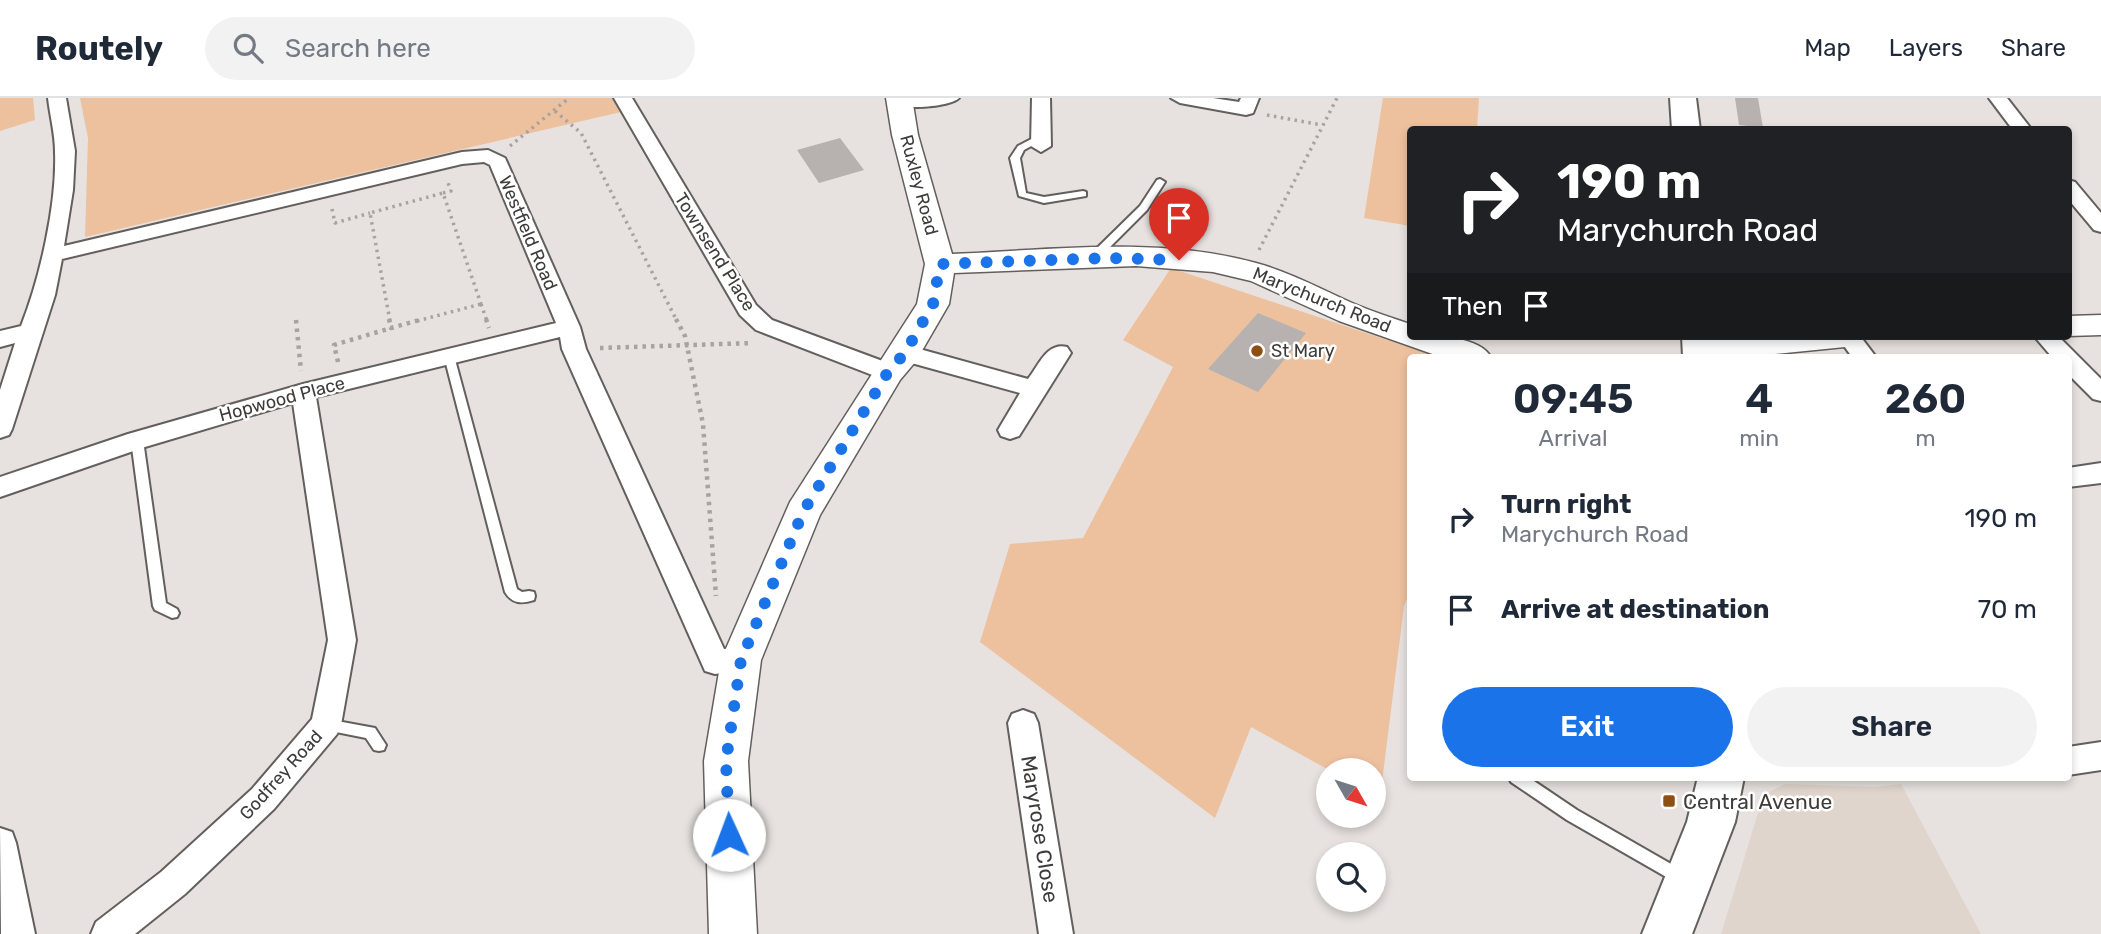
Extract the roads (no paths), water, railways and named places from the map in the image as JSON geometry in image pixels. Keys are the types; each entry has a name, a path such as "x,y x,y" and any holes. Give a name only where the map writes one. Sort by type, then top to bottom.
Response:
{"highway":[{"path":"1684,98 1686,126"},
{"path":"1667,934 1711,822 1720,781"}],"street":[{"path":"0,429 44,295 52,255 65,151 57,98"},
{"name":"Townsend Place","path":"623,98 748,310 764,325 896,363 1034,389"},
{"path":"899,100 950,98"},
{"path":"1041,98 1041,141"},
{"path":"1180,98 1248,103 1267,115"},
{"path":"1998,98 2020,126"},
{"name":"Ruxley Road","path":"733,934 726,761 741,660 803,512 933,304 940,264 899,100"},
{"name":"Westfield Road","path":"52,255 462,158 488,156 498,162 572,338 715,662 741,660"},
{"path":"2072,191 2101,226"},
{"name":"Marychurch Road","path":"940,264 1093,259 1203,261 1249,271 1288,285 1350,314 1407,333"},
{"path":"2072,326 2101,326"},
{"path":"0,340 30,331"},
{"name":"Hopwood Place","path":"0,487 137,440 303,392 449,356 572,338"},
{"name":"Marychurch Road","path":"1426,340 1466,354"},
{"path":"1700,348 1798,340"},
{"path":"1850,340 1862,354"},
{"path":"2049,340 2063,354"},
{"path":"1010,430 1059,353"},
{"path":"2072,363 2101,393"},
{"name":"Godfrey Road","path":"108,934 173,883 263,799 326,725 342,640 303,392"},
{"path":"2072,478 2097,475 2101,472"},
{"name":"Maryrose Close","path":"1023,723 1056,934"},
{"path":"2072,760 2101,756"},
{"path":"0,843 19,934"}],"lane":[{"path":"1041,141 1021,148 1014,158 1022,194 1046,200 1083,194"},
{"path":"1093,259 1144,208 1160,182"},
{"path":"449,356 511,593 520,598 529,596"},
{"path":"137,440 160,606 172,613"},
{"path":"326,725 370,732 379,746"},
{"path":"1522,781 1572,815 1689,882"}],"place":[{"name":"St Mary","path":"1257,351"},
{"name":"Central Avenue","path":"1669,801"}]}
